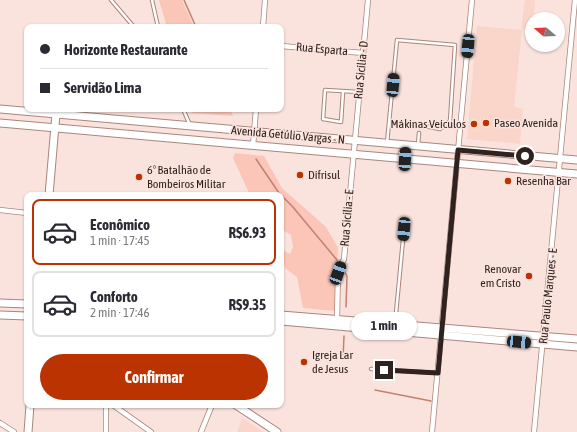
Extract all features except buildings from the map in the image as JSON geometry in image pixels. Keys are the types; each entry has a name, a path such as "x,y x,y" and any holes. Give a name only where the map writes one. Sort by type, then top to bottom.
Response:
{"street":[{"path":"263,24 265,0"},
{"name":"Rua Sicília - D","path":"354,141 368,0"},
{"path":"432,432 472,0"},
{"name":"Rua Paulo Marques - E","path":"534,432 560,173 575,0"},
{"name":"Rua Esparta","path":"284,46 363,53"},
{"name":"Avenida Getúlio Vargas - N","path":"0,109 24,111"},
{"name":"Avenida Getúlio Vargas - N","path":"34,112 577,160"},
{"path":"253,146 256,112"},
{"path":"49,192 56,114"},
{"path":"135,135 136,121"},
{"name":"Avenida Getúlio Vargas - N","path":"0,123 577,174"},
{"path":"154,137 156,123"},
{"path":"235,144 237,130"},
{"name":"Rua Sicília - E","path":"337,319 338,273 344,258 354,141"},
{"path":"405,145 405,159"},
{"path":"0,210 24,213"},
{"path":"0,303 24,304"},
{"path":"0,315 24,316"},
{"path":"284,315 395,324 442,331"},
{"path":"284,321 442,331 543,340 577,347"},
{"path":"543,340 577,339"},
{"path":"28,432 30,408"},
{"path":"106,408 106,432"},
{"path":"117,408 151,432"},
{"path":"201,432 211,408"},
{"path":"241,408 277,432"},
{"path":"0,423 14,432"}],"lane":[{"path":"111,0 131,24"},
{"path":"152,0 157,24"},
{"path":"387,144 397,40 454,45 450,121 440,129 419,125 419,127"},
{"path":"343,92 341,122 323,119 325,90 359,92"},
{"path":"184,112 190,126"},
{"path":"418,146 419,133"},
{"path":"395,324 404,229"},
{"path":"371,369 438,373"}],"shaded area":[{"path":"159,0 182,0 193,24 166,24"},
{"path":"525,0 535,0 534,12 525,12 525,30 521,29"},
{"path":"477,26 522,30 514,107 523,109 520,144 467,139"},
{"path":"231,112 233,116 192,113"},
{"path":"235,153 264,156 282,188 326,227 338,248 335,311 303,308 297,277 285,268 284,264 284,251 290,254 293,247 291,235 284,231 284,192 249,192 233,158"},
{"path":"242,418 263,432 237,432"}],"waterway":[{"path":"184,0 195,24"},
{"path":"256,159 278,192"},
{"path":"284,198 337,260"},
{"path":"343,269 347,276 346,307"},
{"path":"343,359 344,336"},
{"path":"375,390 431,401"}],"place":[{"name":"Paseo Avenida","path":"486,123"},
{"name":"Mákinas Veículos","path":"474,124"},
{"name":"Difrisul","path":"300,175"},
{"name":"6º Batalhão de Bombeiros Militar","path":"139,177"},
{"name":"Resenha Bar","path":"508,181"},
{"name":"Renovar em Cristo","path":"529,276"},
{"name":"Igreja Lar de Jesus","path":"304,362"}],"route":[{"path":"384,370 438,373 458,150 525,156"}]}
